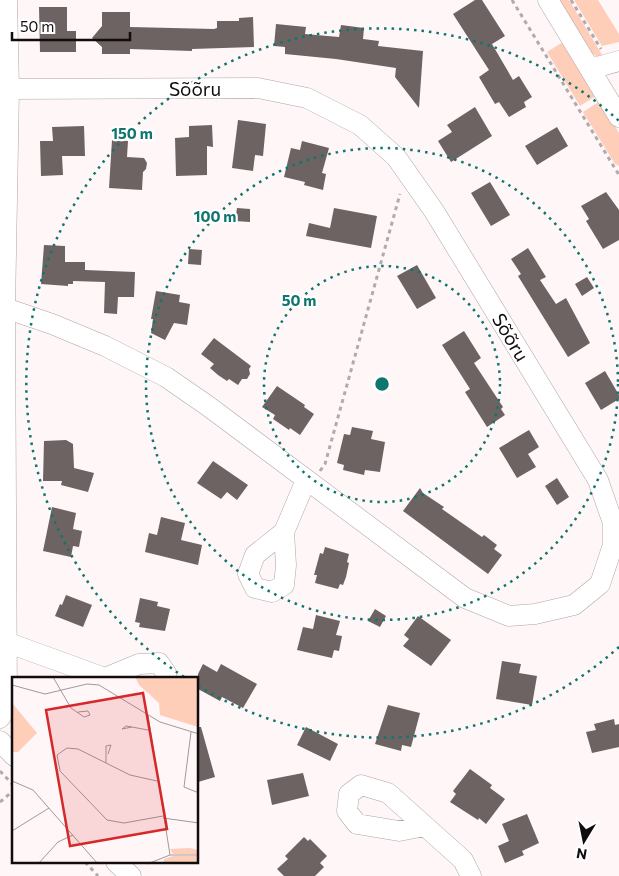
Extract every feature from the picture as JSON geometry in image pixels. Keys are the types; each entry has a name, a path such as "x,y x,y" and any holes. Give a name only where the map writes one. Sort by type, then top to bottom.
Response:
{"street":[{"path":"0,718 6,706 5,308 7,0"},
{"path":"548,0 619,117"},
{"path":"590,69 614,62"},
{"name":"Sõõru","path":"5,308 52,324 105,346 166,377 208,406 465,598 509,616 535,614 574,605 600,584 613,546 613,523 598,480 434,211 396,157 360,125 307,98 258,88 6,79"},
{"path":"284,532 306,480"},
{"path":"6,642 102,677"},
{"path":"107,677 139,664 159,663 166,673 166,677"},
{"path":"0,741 12,754"},
{"path":"426,826 463,860 471,876"},
{"path":"118,864 131,876"}],"path":[{"path":"512,0 619,175"},
{"path":"571,0 614,62"},
{"path":"306,480 317,475 325,464 406,172"},
{"path":"0,771 12,784"},
{"path":"0,802 12,792"},
{"path":"87,864 98,876"}],"shaded area":[{"path":"558,0 569,0 604,58 596,56 589,51"},
{"path":"574,0 598,0 619,34 619,42 602,46"},
{"path":"563,42 596,96 580,106 547,52"},
{"path":"600,101 619,133 619,166 615,164 583,112"}],"building":[{"path":"475,0 482,0 505,36 492,44 513,80 519,76 532,97 524,102 526,107 509,117 499,102 495,104 479,77 489,70 453,14"},
{"path":"39,7 67,7 67,31 76,31 76,52 40,52"},
{"path":"102,12 130,12 130,27 214,29 217,28 217,21 239,21 239,18 253,17 254,47 192,49 192,51 130,49 130,54 102,54 102,47 92,38 102,26"},
{"path":"276,24 306,27 305,34 339,37 341,25 364,28 363,39 379,41 378,46 423,51 419,108 395,77 396,68 285,54 285,47 274,46"},
{"path":"475,107 492,136 451,162 438,141 452,132 447,125"},
{"path":"238,120 266,124 263,156 255,155 253,171 232,168"},
{"path":"212,125 213,147 207,146 207,175 176,176 175,138 189,137 189,126"},
{"path":"84,126 85,156 62,156 63,175 41,176 40,141 53,141 52,127"},
{"path":"557,127 568,146 537,165 525,146"},
{"path":"112,140 128,141 127,157 144,158 147,163 146,169 143,172 142,190 109,188"},
{"path":"302,141 329,148 322,173 326,174 323,190 304,185 305,182 284,177 291,148 300,150"},
{"path":"490,182 510,215 491,226 471,193"},
{"path":"606,192 619,210 619,240 603,249 586,221 589,219 581,206"},
{"path":"237,208 250,209 250,222 235,221"},
{"path":"334,208 377,216 371,248 306,236 309,223 330,228"},
{"path":"44,245 65,246 65,262 85,262 85,270 135,272 134,297 118,297 117,314 104,313 105,282 73,281 73,284 68,284 68,286 41,284"},
{"path":"528,248 546,277 540,280 556,304 566,298 590,343 568,357 518,276 521,274 511,259"},
{"path":"189,249 202,250 201,265 188,264"},
{"path":"417,265 436,298 417,309 397,276"},
{"path":"587,277 594,288 582,296 575,284"},
{"path":"156,291 180,295 179,302 190,304 187,325 174,323 165,340 151,333 153,319 151,319"},
{"path":"464,331 481,358 474,363 503,407 501,409 505,415 487,427 465,392 470,389 442,345"},
{"path":"214,338 251,366 247,379 242,379 238,385 218,375 210,368 214,364 201,354"},
{"path":"605,371 619,395 619,399 601,410 585,383"},
{"path":"277,386 305,405 304,407 314,414 300,435 273,419 275,415 262,407"},
{"path":"352,427 373,431 371,439 385,442 380,472 365,470 364,475 343,470 344,465 337,463 344,434 350,435"},
{"path":"529,430 539,447 528,454 536,467 517,478 499,448"},
{"path":"66,440 73,444 74,468 94,473 88,492 61,485 62,481 43,481 44,441"},
{"path":"213,461 248,485 237,500 227,492 221,499 197,483"},
{"path":"557,478 569,497 557,505 545,486"},
{"path":"420,488 423,493 444,507 442,509 482,537 484,535 497,545 494,549 502,555 488,574 403,511"},
{"path":"52,507 76,513 73,529 82,531 79,547 73,546 71,557 43,551"},
{"path":"161,517 185,523 181,540 202,545 198,565 145,552 149,533 157,535"},
{"path":"325,547 349,554 346,577 343,585 340,584 338,589 315,583 317,575 314,575 320,553 323,554"},
{"path":"66,595 92,605 83,627 55,616"},
{"path":"140,598 158,602 157,606 170,609 165,631 139,627 140,623 135,622"},
{"path":"375,609 386,616 380,627 368,621"},
{"path":"316,615 340,621 336,635 342,636 339,651 334,650 332,658 297,650 303,627 313,629"},
{"path":"418,616 451,640 431,666 403,646 409,639 404,635"},
{"path":"502,661 521,664 519,673 537,676 532,705 496,699"},
{"path":"203,664 217,672 221,664 257,684 243,708 222,697 220,701 199,690 198,674"},
{"path":"388,705 420,713 411,747 402,745 401,751 375,744"},
{"path":"614,719 615,725 619,724 619,747 592,753 586,732 596,730 594,724"},
{"path":"199,727 201,727 215,777 199,782"},
{"path":"306,727 338,744 330,761 297,745"},
{"path":"470,769 492,785 490,788 505,799 486,824 450,802 456,794 453,791"},
{"path":"303,773 309,796 272,805 267,780"},
{"path":"527,814 539,843 522,851 524,855 505,863 498,846 509,841 502,824"},
{"path":"304,837 308,841 310,839 327,856 320,863 324,867 315,876 284,876 277,869 288,859 285,856"}]}
